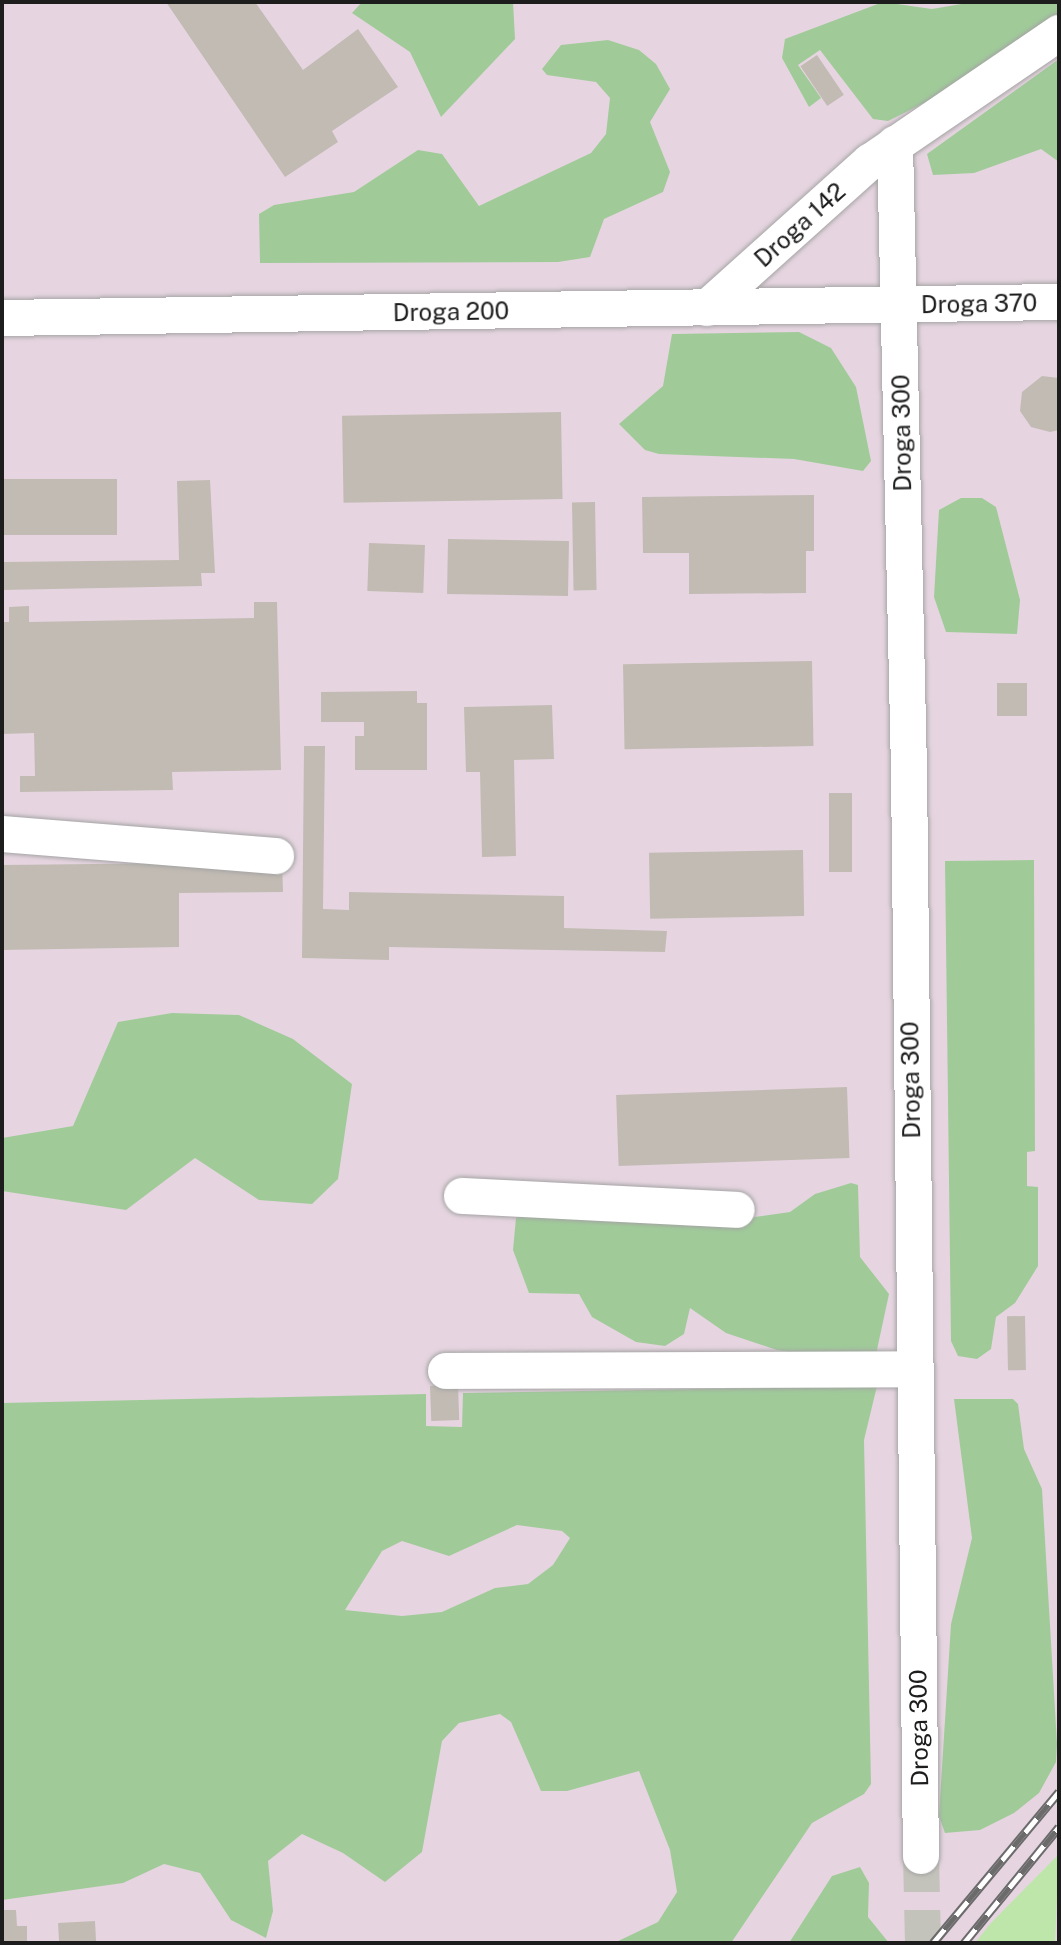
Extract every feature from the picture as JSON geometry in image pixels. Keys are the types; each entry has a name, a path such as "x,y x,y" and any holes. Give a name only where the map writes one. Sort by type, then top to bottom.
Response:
{"lane":[{"name":"Droga 142","path":"707,308 895,144 1059,33"},
{"path":"895,144 900,305"},
{"name":"Droga 370","path":"900,305 1059,302"},
{"name":"Droga 200","path":"2,318 900,305"},
{"name":"Droga 300","path":"900,305 921,1856"},
{"path":"2,834 276,856"},
{"path":"462,1196 737,1210"},
{"path":"446,1371 915,1369"}],"shaded area":[{"path":"2,2 1059,2 1059,1943 2,1943"}],"green space":[{"path":"362,2 513,2 515,39 441,117 410,52 352,13"},
{"path":"883,2 932,9 973,2 1059,2 1059,16 964,83 888,121 873,119 820,50 798,65 821,98 809,107 782,58 785,39"},
{"path":"608,40 639,50 656,64 670,89 650,122 670,172 663,192 604,219 590,257 558,262 260,263 259,214 274,205 354,192 418,150 442,154 479,206 591,153 606,134 610,98 596,82 547,75 542,69 561,45"},
{"path":"1059,59 1059,162 1041,149 974,173 933,175 927,154"},
{"path":"799,332 831,348 856,387 871,461 863,471 794,459 659,454 645,450 619,424 663,386 672,334"},
{"path":"961,498 982,498 996,507 1020,600 1017,634 946,632 934,597 939,510"},
{"path":"1034,860 1035,1151 1027,1152 1027,1186 1038,1187 1038,1266 1015,1303 996,1317 991,1349 977,1359 958,1356 951,1341 945,861"},
{"path":"172,1013 239,1015 293,1039 352,1084 338,1179 312,1204 259,1200 195,1158 126,1210 2,1191 2,1138 73,1126 118,1022"},
{"path":"851,1183 858,1185 860,1257 889,1294 875,1359 836,1360 777,1350 726,1333 690,1308 684,1334 665,1346 636,1342 592,1317 579,1294 529,1293 513,1250 516,1218 526,1213 624,1210 690,1226 790,1212 815,1194"},
{"path":"877,1386 864,1440 871,1784 864,1794 812,1823 731,1943 614,1943 658,1922 677,1892 670,1850 639,1771 567,1791 541,1791 511,1722 500,1714 459,1723 442,1741 422,1852 385,1882 343,1853 302,1834 268,1861 273,1911 266,1938 231,1920 200,1873 164,1864 123,1883 2,1900 2,1403 426,1394 426,1426 462,1427 463,1393","holes":["517,1525 562,1531 570,1538 553,1565 528,1584 495,1588 442,1612 402,1616 345,1610 382,1551 402,1541 449,1556"]},
{"path":"954,1399 1013,1399 1018,1404 1024,1449 1042,1489 1057,1744 1056,1762 1039,1793 1014,1813 980,1830 945,1833 939,1816 951,1624 972,1538"},
{"path":"1059,1854 1055,1943 975,1943 990,1924"},
{"path":"860,1867 869,1883 868,1917 889,1943 789,1943 832,1876"}],"building":[{"path":"166,2 255,2 303,70 358,29 398,87 332,131 338,142 285,177"},
{"path":"817,55 844,95 827,106 800,66"},
{"path":"1042,376 1059,378 1059,430 1050,432 1031,427 1020,411 1022,392"},
{"path":"561,412 563,499 344,503 342,416"},
{"path":"2,479 117,479 117,535 2,535"},
{"path":"210,480 215,573 201,573 202,586 2,590 2,562 179,560 177,481"},
{"path":"814,495 814,551 806,551 806,593 689,594 689,553 643,553 642,497"},
{"path":"572,502 595,502 597,590 574,590"},
{"path":"448,539 569,541 568,596 447,594"},
{"path":"369,543 425,545 423,593 367,591"},
{"path":"254,602 277,602 281,770 172,772 173,790 20,792 20,776 35,776 34,733 2,734 2,622 9,622 9,607 29,606 29,622 254,618"},
{"path":"812,661 813,746 625,749 623,664"},
{"path":"997,683 1027,683 1027,716 997,716"},
{"path":"417,691 417,703 427,703 427,770 355,770 355,736 364,736 364,722 321,722 321,692"},
{"path":"552,705 554,759 514,760 516,856 482,857 480,772 466,772 464,707"},
{"path":"304,746 325,746 323,909 349,910 349,892 564,896 564,928 667,931 665,952 389,947 389,960 302,958"},
{"path":"829,793 852,793 852,872 829,872"},
{"path":"803,850 804,916 650,919 649,853"},
{"path":"282,862 283,892 179,893 179,947 2,950 2,865"},
{"path":"847,1087 849,1158 619,1166 616,1095"},
{"path":"1007,1316 1025,1316 1026,1370 1008,1370"},
{"path":"458,1385 459,1420 431,1421 430,1386"},
{"path":"2,1910 16,1910 17,1926 27,1926 27,1943 2,1943"},
{"path":"95,1921 96,1943 59,1943 58,1923"}],"tunnel":[{"path":"921,1856 923,1943"}],"railway":[{"path":"933,1943 1059,1792"},
{"path":"964,1943 1059,1827"}]}
